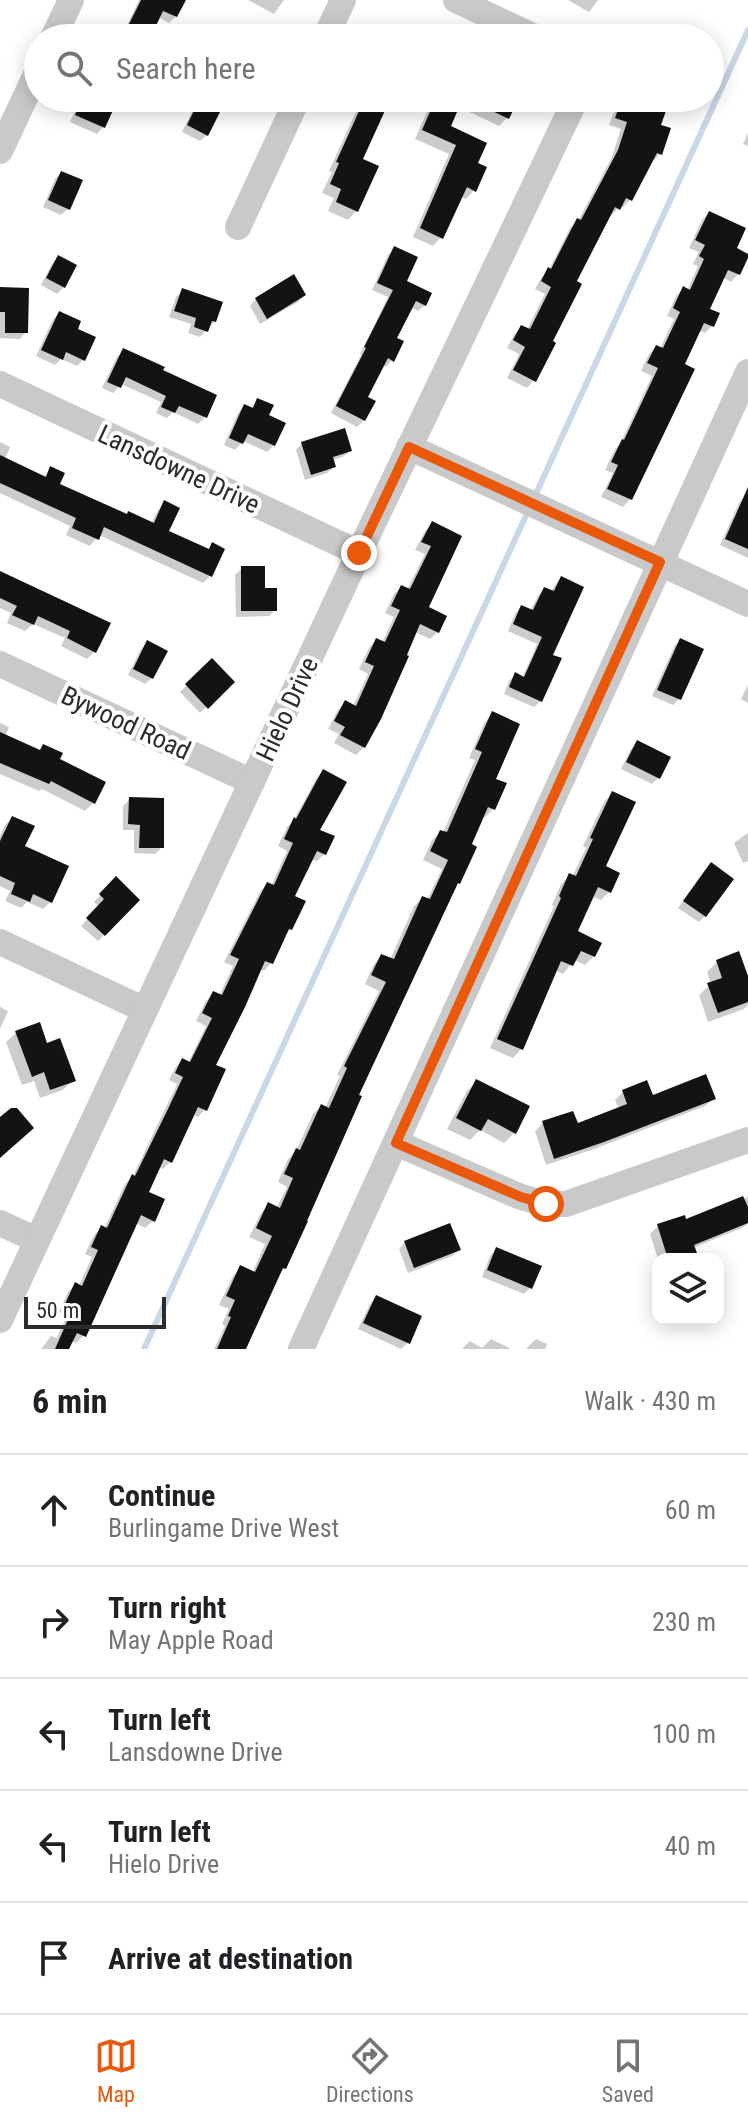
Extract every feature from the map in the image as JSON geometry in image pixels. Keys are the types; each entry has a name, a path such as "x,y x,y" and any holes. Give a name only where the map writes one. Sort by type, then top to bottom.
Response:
{"street":[{"path":"60,24 71,0"},
{"path":"332,24 343,0"},
{"path":"456,0 507,24"},
{"path":"0,151 24,100"},
{"path":"238,227 291,112"},
{"name":"Hielo Drive","path":"0,1320 359,553 570,112"},
{"path":"303,1348 748,372"},
{"name":"Lansdowne Drive","path":"0,384 359,553"},
{"path":"409,447 748,604"},
{"name":"Bywood Road","path":"0,664 252,782"},
{"path":"0,942 145,1010"},
{"path":"396,1143 521,1197 546,1204 566,1204 748,1140"},
{"path":"0,1223 37,1240"}],"building":[{"path":"141,0 186,0 177,17 163,11 157,24 129,24"},
{"path":"76,112 112,112 105,128 75,115"},
{"path":"193,112 220,112 208,136 187,125"},
{"path":"359,112 384,112 363,159 379,166 358,212 336,202 341,189 330,184 339,163 336,162"},
{"path":"430,112 457,112 451,126 487,143 478,163 487,167 476,192 467,187 443,239 420,228 456,145 422,130"},
{"path":"494,112 512,112 509,119"},
{"path":"617,112 666,112 661,125 671,128 662,155 657,153 632,201 626,198 620,210 615,207 577,281 582,284 536,382 513,370 525,347 513,340 521,325 530,329 551,287 541,281 548,267 551,269 577,218 581,220 618,150 627,122 615,118"},
{"path":"61,171 83,180 70,210 48,200"},
{"path":"709,211 746,228 737,248 748,254 748,258 740,275 728,270 710,309 720,313 714,327 704,323 685,364 695,369 632,500 607,489 618,465 611,462 658,368 647,363 656,345 663,348 680,312 673,308 683,286 690,290 704,259 699,256 705,245 695,240"},
{"path":"394,246 418,257 407,281 432,293 426,306 416,301 397,338 404,341 394,362 388,358 368,397 376,401 365,421 336,406 393,290 377,283"},
{"path":"58,255 77,265 65,288 46,278"},
{"path":"294,274 306,295 267,319 255,298"},
{"path":"0,287 29,288 28,333 5,333 5,312 0,312"},
{"path":"182,288 223,302 216,322 212,321 208,332 194,327 196,318 174,311"},
{"path":"59,311 81,321 78,329 96,337 85,361 66,352 63,360 41,350"},
{"path":"123,348 217,395 207,418 179,406 175,413 161,407 166,396 126,377 121,388 107,382"},
{"path":"257,398 274,405 269,415 286,423 275,446 248,434 243,444 229,438 244,404 253,408"},
{"path":"345,428 352,451 333,457 336,467 311,475 301,442"},
{"path":"0,455 46,477 50,466 65,473 60,484 154,523 164,500 180,508 169,531 209,549 212,542 225,549 212,577 104,527 99,540 72,528 76,518 0,483"},
{"path":"748,487 748,549 725,539"},
{"path":"432,521 462,536 429,607 447,616 439,633 420,624 409,656 365,748 340,735 345,727 334,721 345,700 356,706 374,666 365,662 376,638 385,642 400,610 391,606 401,585 410,589 431,546 421,542"},
{"path":"241,566 265,566 265,588 277,588 277,611 241,611"},
{"path":"0,571 111,623 96,653 67,638 70,631 38,616 34,625 12,615 17,606 0,598"},
{"path":"561,576 584,587 553,655 562,658 542,702 509,687 515,672 524,677 542,637 513,624 521,605 533,610 544,587 554,591"},
{"path":"680,638 704,649 681,700 657,690"},
{"path":"147,640 168,651 153,679 133,669"},
{"path":"212,658 235,682 208,709 185,684"},
{"path":"492,711 520,724 496,779 507,783 495,810 488,807 472,844 477,847 359,1095 362,1096 308,1221 246,1349 217,1349 235,1300 226,1296 240,1265 255,1272 272,1236 256,1228 268,1202 280,1208 293,1178 284,1174 296,1148 300,1150 321,1104 329,1108 347,1068 344,1066 386,982 371,975 381,954 394,959 422,896 430,899 448,860 430,851 440,830 447,832 482,752 475,749"},
{"path":"0,732 40,750 43,744 63,753 60,759 106,782 95,804 51,781 49,784 0,763"},
{"path":"637,740 671,757 660,779 626,762"},
{"path":"323,769 347,782 320,830 335,836 326,855 317,851 295,896 306,901 273,964 265,961 216,1065 226,1069 207,1111 198,1107 172,1163 164,1159 149,1192 165,1199 155,1222 141,1215 86,1337 77,1333 69,1349 55,1349 73,1308 65,1304 75,1282 82,1286 98,1250 91,1247 101,1225 107,1228 168,1109 183,1077 175,1073 182,1058 190,1062 212,1018 202,1013 213,991 222,995 239,959 230,955 267,882 274,885 293,843 284,839"},
{"path":"612,791 636,802 606,866 620,873 611,893 598,887 578,931 602,943 595,957 581,951 573,966 561,961 523,1050 497,1039 561,898 559,896 569,873 576,876"},
{"path":"129,797 164,798 164,848 139,848 140,825 128,824"},
{"path":"12,816 35,826 25,846 69,866 52,903 33,894 30,902 11,894 15,883 0,876 0,841"},
{"path":"711,862 734,879 706,917 683,901"},
{"path":"116,876 140,900 105,936 86,918 104,899 99,894"},
{"path":"739,951 748,976 748,1002 718,1013 707,983 722,978 716,960"},
{"path":"40,1022 47,1043 60,1038 76,1081 50,1090 44,1072 32,1077 15,1031"},
{"path":"706,1074 716,1099 554,1159 542,1121 573,1111 578,1123 627,1104 622,1090 647,1080 653,1095"},
{"path":"476,1079 530,1106 516,1134 488,1119 481,1131 456,1118"},
{"path":"11,1108 17,1108 34,1128 0,1158 0,1117"},
{"path":"743,1196 748,1207 748,1223 694,1245 697,1253 666,1253 657,1224 685,1215 686,1219"},
{"path":"450,1223 461,1250 414,1268 404,1241"},
{"path":"496,1247 542,1266 532,1289 487,1270"},
{"path":"376,1295 422,1316 410,1344 363,1323"}],"waterway":[{"path":"724,82 748,30"},
{"path":"534,498 711,112"},
{"path":"144,1349 529,509"}],"route":[{"path":"359,553 409,447 660,562 396,1143 521,1197 546,1204"}]}
